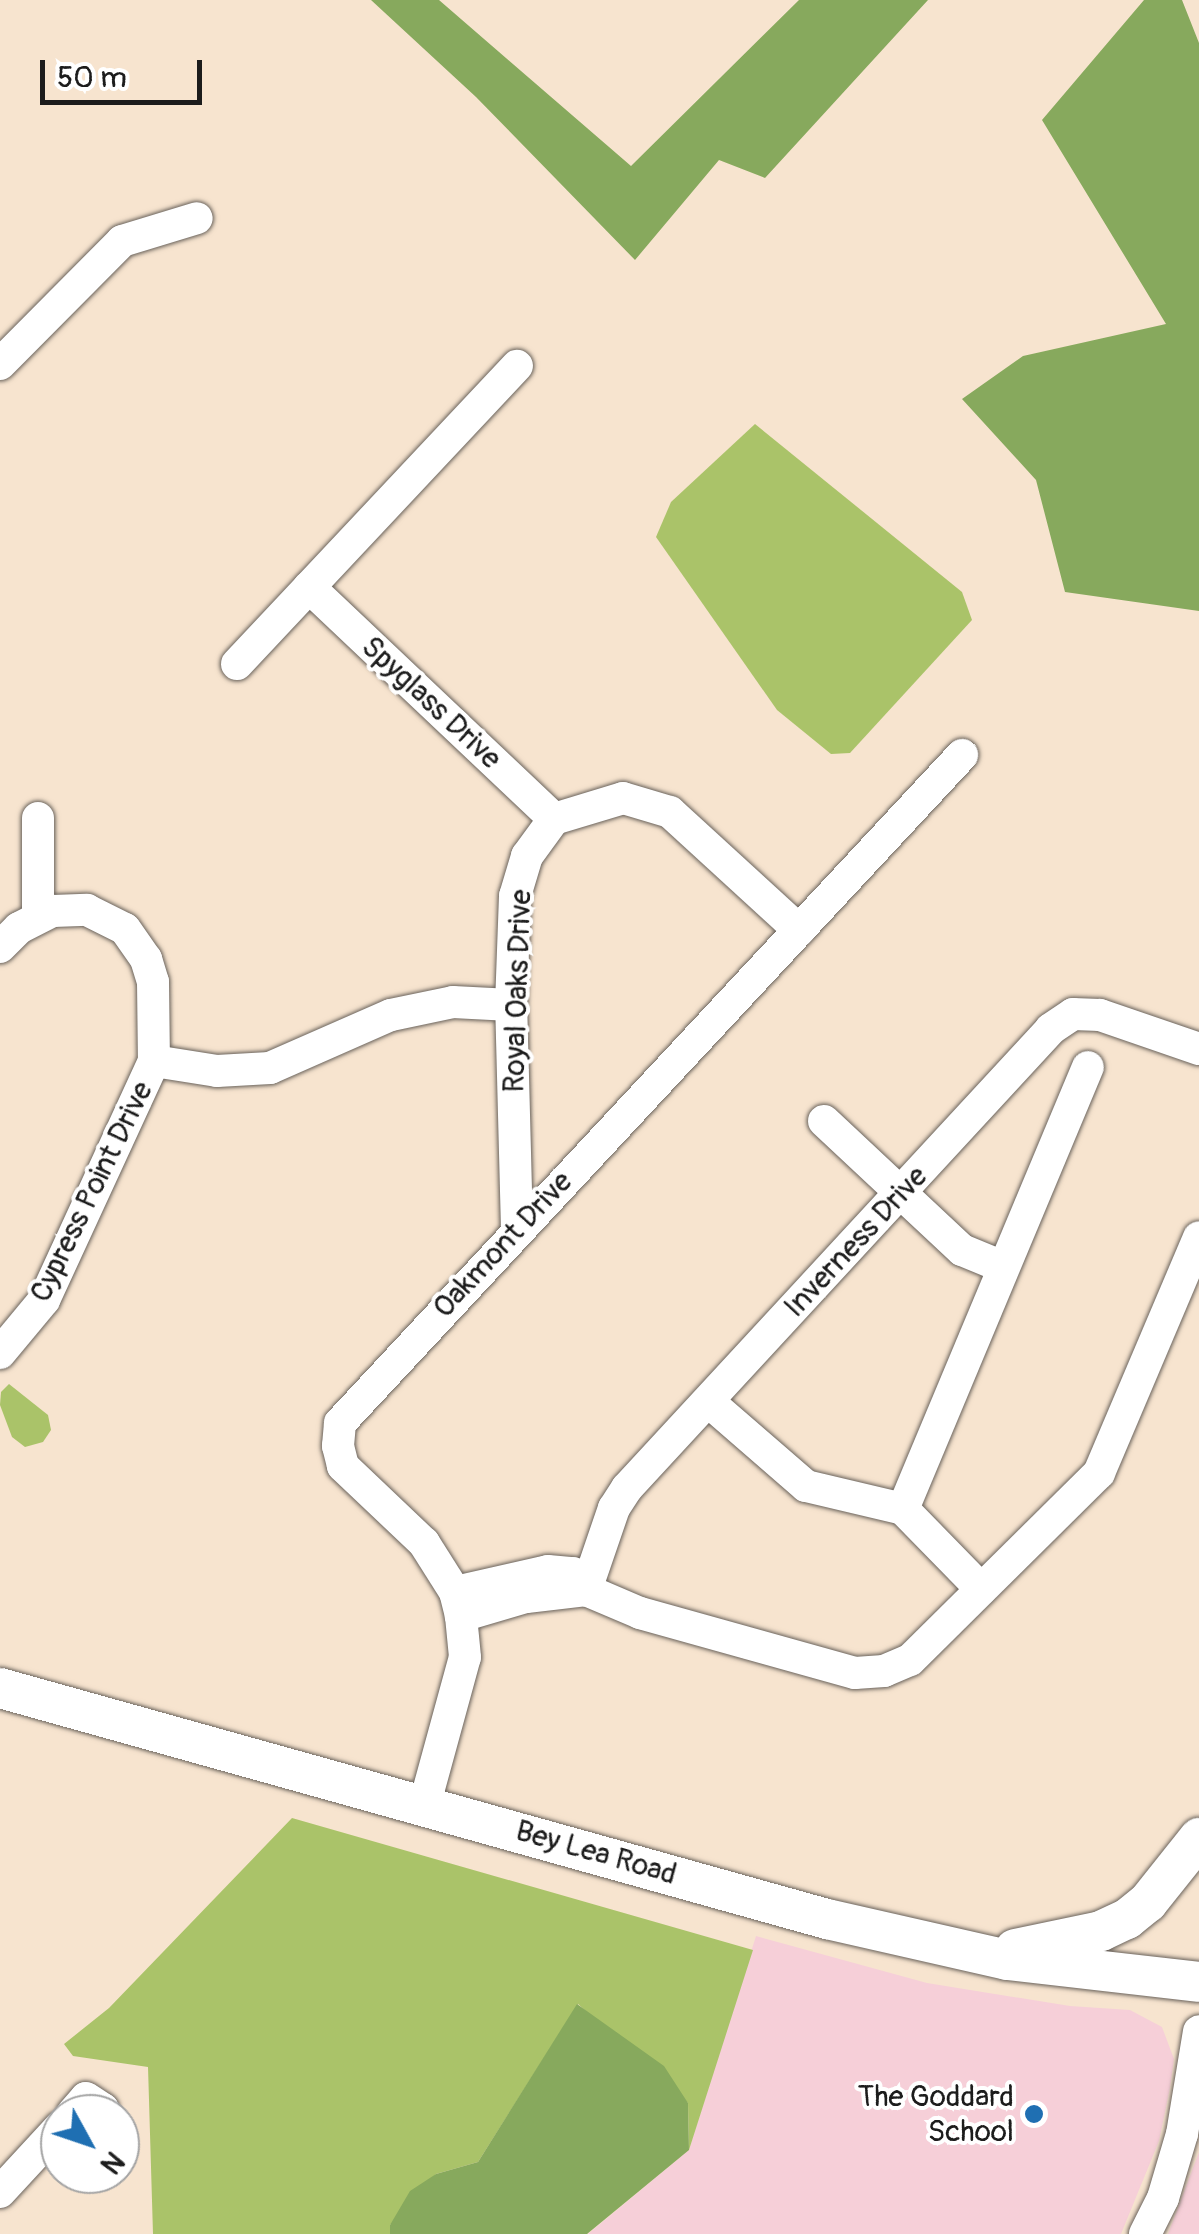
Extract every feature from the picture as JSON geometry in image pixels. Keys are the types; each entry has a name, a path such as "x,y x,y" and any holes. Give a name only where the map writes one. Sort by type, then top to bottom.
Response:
{"main road":[{"name":"Bey Lea Road","path":"0,1688 425,1803 786,1908 977,1954 1199,1982"},
{"path":"977,1954 1044,1946 1101,1931 1127,1919 1148,1902 1199,1838"}],"street":[{"path":"0,364 122,241 197,218"},
{"path":"237,664 517,366"},
{"name":"Spyglass Drive","path":"308,587 554,819"},
{"name":"Oakmont Drive","path":"458,1604 424,1543 343,1466 338,1446 340,1424 962,755"},
{"path":"554,819 623,798 670,812 799,930"},
{"path":"0,947 38,916 38,818"},
{"name":"Royal Oaks Drive","path":"517,1230 511,1005 515,896 527,856 554,819"},
{"name":"Cypress Point Drive","path":"0,1353 44,1300 86,1218 154,1061 153,982 146,958 125,929 87,910 38,916"},
{"path":"154,1061 217,1071 270,1068 391,1015 453,1002 511,1005"},
{"name":"Inverness Drive","path":"586,1590 614,1508 1051,1028 1074,1014 1100,1015 1199,1049"},
{"path":"903,1509 1088,1067"},
{"path":"824,1121 962,1250 1003,1267"},
{"path":"425,1803 464,1657 458,1604 586,1590 640,1613 855,1673 884,1671 910,1660 1098,1473 1199,1237"},
{"path":"709,1402 806,1486 903,1509 981,1589"},
{"path":"1145,2234 1163,2198 1182,2134 1199,2031"},
{"path":"0,2192 40,2162"}],"shaded area":[{"path":"756,1936 927,1983 1070,2006 1130,2010 1162,2027 1174,2059 1170,2088 1159,2141 1121,2234 588,2234 689,2150"},
{"path":"1199,2152 1199,2234 1168,2234"}],"green space":[{"path":"371,0 439,0 631,166 799,0 928,0 765,178 719,160 635,260 476,97"},
{"path":"1144,0 1182,0 1199,43 1199,611 1065,592 1036,480 962,399 1023,356 1166,324 1042,120"},
{"path":"755,424 962,592 972,620 850,753 831,754 777,710 656,537 671,502"},
{"path":"9,1384 48,1415 51,1430 43,1442 25,1447 12,1437 0,1405 1,1392"},
{"path":"292,1818 753,1950 689,2150 688,2103 578,2004 478,2162 436,2174 390,2225 390,2234 153,2234 148,2067 73,2056 64,2044 109,2008"},
{"path":"577,2004 664,2066 688,2103 689,2150 587,2234 390,2234 390,2225 410,2191 436,2174 478,2162"}],"place":[{"name":"The Goddard School","path":"1034,2114"}]}
